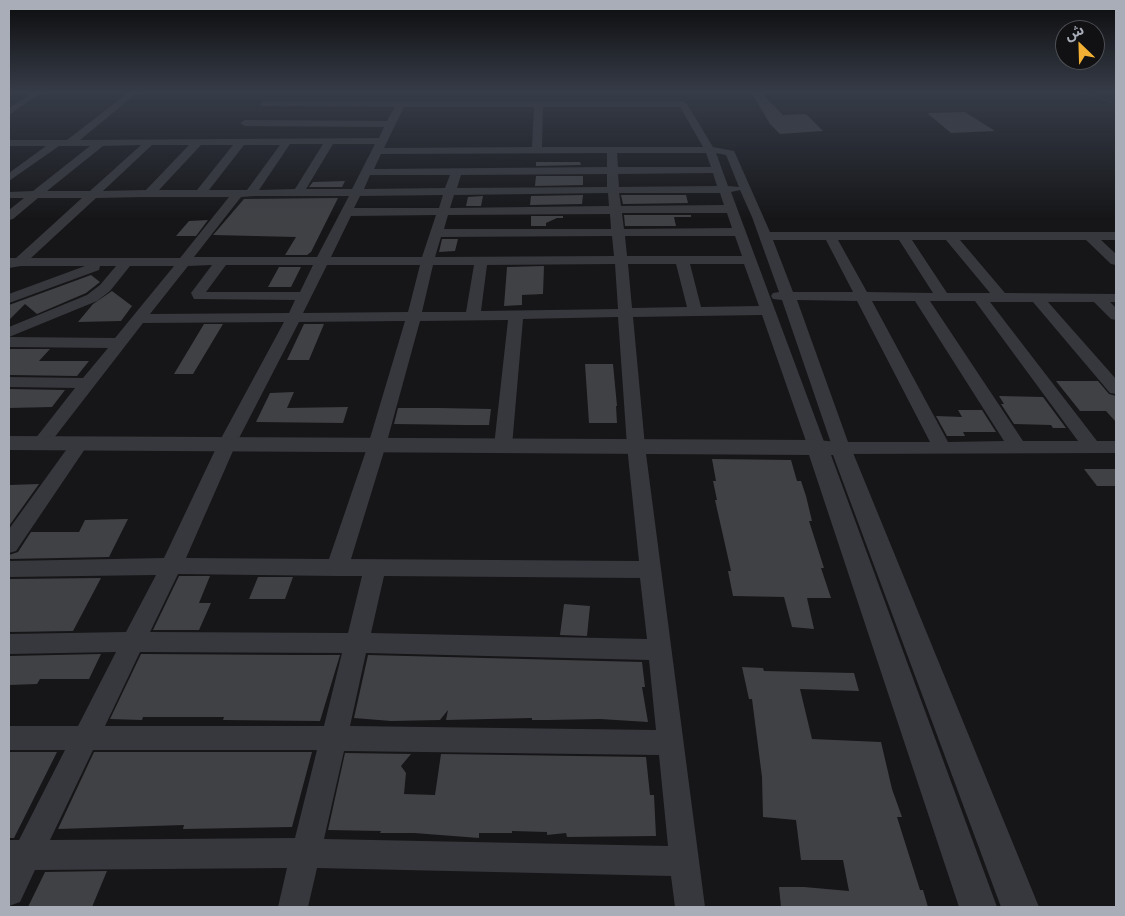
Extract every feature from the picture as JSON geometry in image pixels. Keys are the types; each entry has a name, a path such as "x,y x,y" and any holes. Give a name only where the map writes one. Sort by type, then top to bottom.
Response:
{"street":[{"path":"69,143 80,135"},
{"path":"227,143 234,135"},
{"path":"346,135 537,150 722,150 732,155 788,296 829,447 978,907"},
{"path":"9,891 18,855 85,738 171,566 227,444 322,263 385,135"},
{"path":"537,150 538,135"},
{"path":"702,135 718,170 723,189 767,310 829,447 1020,907"},
{"path":"9,143 240,143 330,142 383,139"},
{"path":"41,443 183,262 244,194 286,142"},
{"path":"298,193 330,142"},
{"path":"9,178 56,143"},
{"path":"9,216 100,143"},
{"path":"12,264 94,194 149,143"},
{"path":"148,194 197,143"},
{"path":"200,194 240,143"},
{"path":"612,150 612,180 619,232 636,446 690,907"},
{"path":"9,195 529,190 718,170"},
{"path":"368,172 530,171 612,180 747,190"},
{"path":"523,247 530,171"},
{"path":"338,568 377,445 414,316 427,262 456,172"},
{"path":"347,212 731,209"},
{"path":"437,232 523,247 621,260 749,260"},
{"path":"12,264 105,262 481,262 523,247 619,232 739,232"},
{"path":"764,236 1116,236"},
{"path":"830,236 942,447"},
{"path":"903,236 943,297"},
{"path":"950,236 1001,297"},
{"path":"1089,236 1116,261"},
{"path":"682,260 694,311"},
{"path":"9,299 105,262"},
{"path":"9,332 92,298 105,288 126,262"},
{"path":"222,262 198,293 199,296 305,296"},
{"path":"473,316 481,262"},
{"path":"762,296 1116,298"},
{"path":"920,297 1017,447"},
{"path":"979,297 1092,447"},
{"path":"1036,298 1116,390"},
{"path":"1098,298 1116,316"},
{"path":"137,319 473,316 767,310"},
{"path":"503,446 516,315"},
{"path":"9,342 119,343"},
{"path":"9,382 88,383"},
{"path":"9,443 1116,447"},
{"path":"9,545 80,443"},
{"path":"9,569 171,566 652,570"},
{"path":"293,907 336,738 375,568"},
{"path":"9,644 132,642 358,643 659,650"},
{"path":"9,738 336,738 670,743"},
{"path":"18,855 307,853 685,861"}],"building":[{"path":"536,162 580,162 581,165 536,166"},
{"path":"536,176 583,176 583,185 535,186"},
{"path":"345,181 342,187 309,187 313,182"},
{"path":"583,195 582,204 530,205 531,196"},
{"path":"621,195 686,195 688,203 623,204"},
{"path":"483,196 481,206 466,206 468,197"},
{"path":"338,198 311,252 307,255 285,255 296,237 213,235 244,199"},
{"path":"624,215 691,215 691,217 674,217 676,226 625,226"},
{"path":"531,216 563,216 563,218 557,218 546,223 546,226 531,226"},
{"path":"208,220 196,236 176,236 189,221"},
{"path":"442,239 458,239 455,251 439,252"},
{"path":"544,266 543,294 522,295 522,305 504,306 507,267"},
{"path":"279,267 301,267 291,287 268,287"},
{"path":"91,275 100,282 86,293 37,314 25,304 9,320 9,305"},
{"path":"112,291 132,306 121,321 78,322 93,304"},
{"path":"204,324 223,324 193,374 174,374"},
{"path":"304,324 324,324 309,360 287,360"},
{"path":"9,349 50,349 39,361 89,361 77,376 9,375"},
{"path":"585,364 613,364 617,423 589,423"},
{"path":"1056,381 1098,381 1109,394 1116,396 1116,422 1106,411 1080,411"},
{"path":"9,389 65,390 52,407 9,408"},
{"path":"294,392 287,408 348,407 343,423 256,422 270,393"},
{"path":"999,396 1043,397 1066,428 1053,428 1051,425 1014,424 1001,404 1004,404"},
{"path":"398,408 491,409 489,425 394,424"},
{"path":"958,410 982,410 996,432 963,432 965,436 947,436 936,416 962,417"},
{"path":"712,459 791,460 797,481 801,481 806,496 812,521 809,521 824,568 821,568 831,598 807,598 814,629 792,627 784,597 733,596 728,571 731,571 715,500 717,500 713,481 716,481"},
{"path":"1084,469 1116,469 1116,486 1097,486"},
{"path":"39,484 9,526 9,485"},
{"path":"128,519 109,557 9,559 9,555 18,552 31,532 79,532 85,520"},
{"path":"179,576 210,576 199,603 211,603 199,630 153,630"},
{"path":"258,577 293,577 285,599 249,599"},
{"path":"101,578 73,631 9,632 9,579"},
{"path":"564,604 590,606 587,636 560,635"},
{"path":"101,654 89,679 40,679 37,684 9,685 9,656"},
{"path":"141,654 340,655 320,721 223,720 224,717 143,717 142,720 110,719"},
{"path":"368,655 642,662 645,687 642,687 648,722 600,719 532,720 532,718 446,720 448,710 440,720 391,721 354,718"},
{"path":"742,667 763,668 764,671 854,673 859,691 800,689 812,739 881,742 892,789 902,817 897,817 920,890 923,890 928,907 781,907 779,887 849,891 843,860 801,860 796,820 763,817 762,777 752,699 749,699"},
{"path":"9,752 57,752 14,838 9,838"},
{"path":"94,752 312,752 292,827 183,829 184,825 58,829"},
{"path":"345,753 411,754 401,766 406,773 404,794 435,795 441,754 646,757 650,795 654,795 656,836 567,837 566,833 547,835 547,832 512,831 512,833 479,833 479,838 414,833 380,833 381,831 328,830"},
{"path":"107,871 92,907 28,907 45,872"}]}
